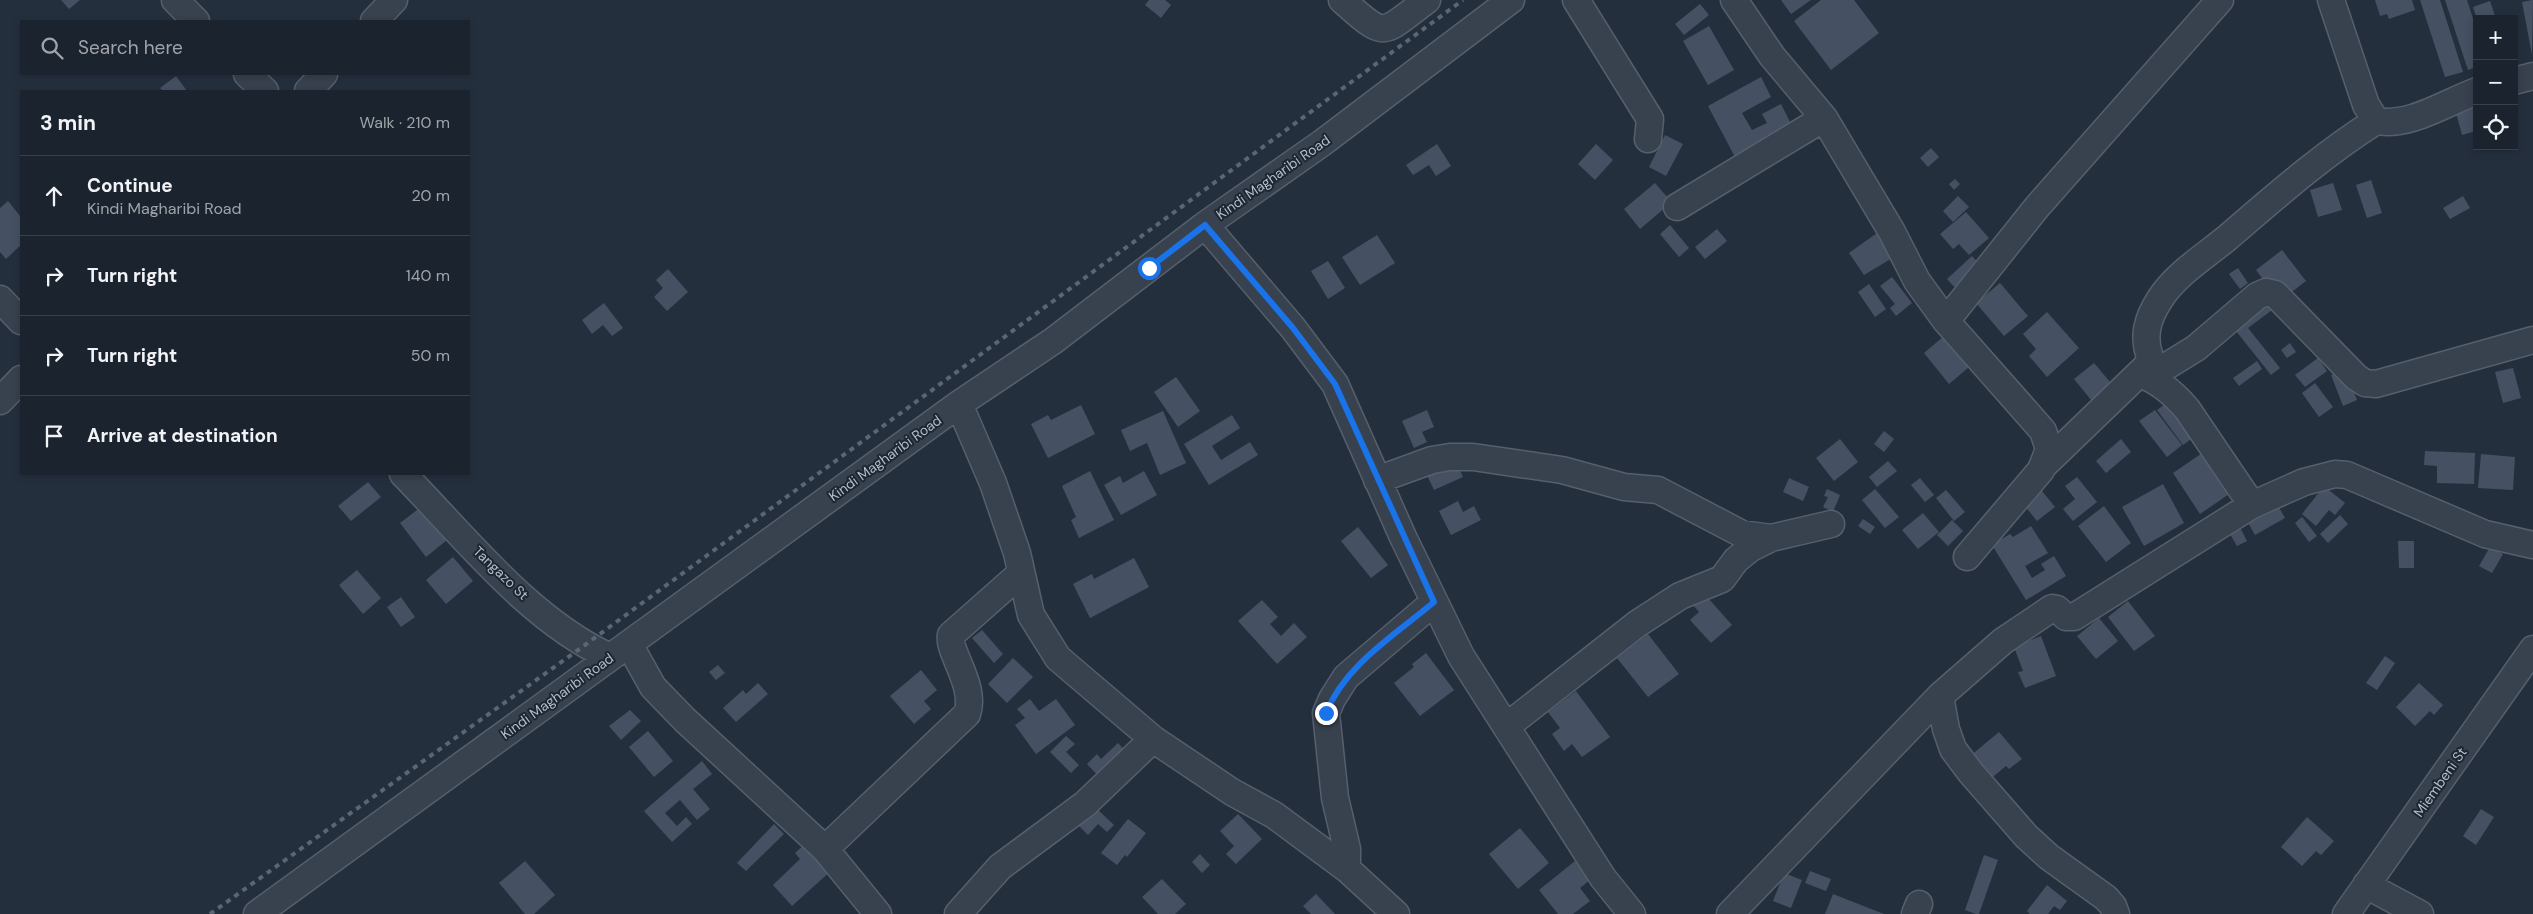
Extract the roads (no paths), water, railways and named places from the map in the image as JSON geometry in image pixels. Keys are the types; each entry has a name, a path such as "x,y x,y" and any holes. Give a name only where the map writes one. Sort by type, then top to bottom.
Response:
{"street":[{"path":"175,0 195,20"},
{"path":"375,20 394,0"},
{"path":"1342,0 1372,26 1380,30 1393,25 1427,0"},
{"name":"Kindi Magharibi Road","path":"257,914 959,404 1053,341 1205,225 1322,143 1511,0"},
{"path":"1576,0 1650,120 1648,139"},
{"path":"1734,0 1772,56 1824,118 1892,232 1917,281 1946,321 2043,431 2049,449 2042,467"},
{"path":"1946,321 2037,206 2220,0"},
{"path":"2331,0 2366,106 2376,121"},
{"path":"248,75 263,90"},
{"path":"309,90 323,75"},
{"path":"2518,80 2533,76"},
{"path":"2144,376 2150,360 2145,334 2151,315 2170,285 2277,194 2342,142 2376,121 2389,123 2406,120 2473,93"},
{"path":"1677,207 1824,118"},
{"path":"1205,225 1293,328 1335,384 1377,480 1461,656 1508,726 1603,878 1632,914"},
{"path":"1967,557 2042,467 2144,376 2196,348 2252,300 2266,292 2275,294 2356,377 2365,383 2376,384 2404,377 2533,340"},
{"path":"0,299 20,320"},
{"path":"2144,376 2174,394 2188,409 2252,505"},
{"path":"0,400 20,380"},
{"path":"959,404 993,483 1017,553 1031,615 1058,658 1153,740 1232,792 1274,816 1346,869 1396,914"},
{"path":"1377,480 1432,460 1450,457 1473,457 1562,470 1624,487 1658,490 1736,531 1771,538"},
{"path":"1730,914 1940,696 2004,641 2046,610 2057,609 2066,617 2074,617 2252,505 2312,479 2336,474 2347,475 2485,534 2533,545"},
{"name":"Tangazo St","path":"403,475 502,576 542,613 584,645 620,651"},
{"path":"1508,726 1636,624 1680,596 1722,579 1736,560 1751,548 1771,538 1831,524"},
{"path":"825,848 967,714 970,706 964,672 951,644 951,635 1021,573"},
{"path":"1346,869 1347,849 1335,798 1326,713 1332,699 1346,677 1434,602"},
{"name":"Miembeni St","path":"2346,914 2533,649"},
{"path":"620,651 692,727 825,848 878,914"},
{"path":"1940,696 1946,728 1953,749 1971,774 2026,836 2049,857 2106,898 2113,906 2116,914"},
{"path":"958,914 1000,867 1085,804 1153,740"},
{"path":"2366,885 2420,914"}],"railway":[{"path":"210,914 585,645 1463,0"}]}
